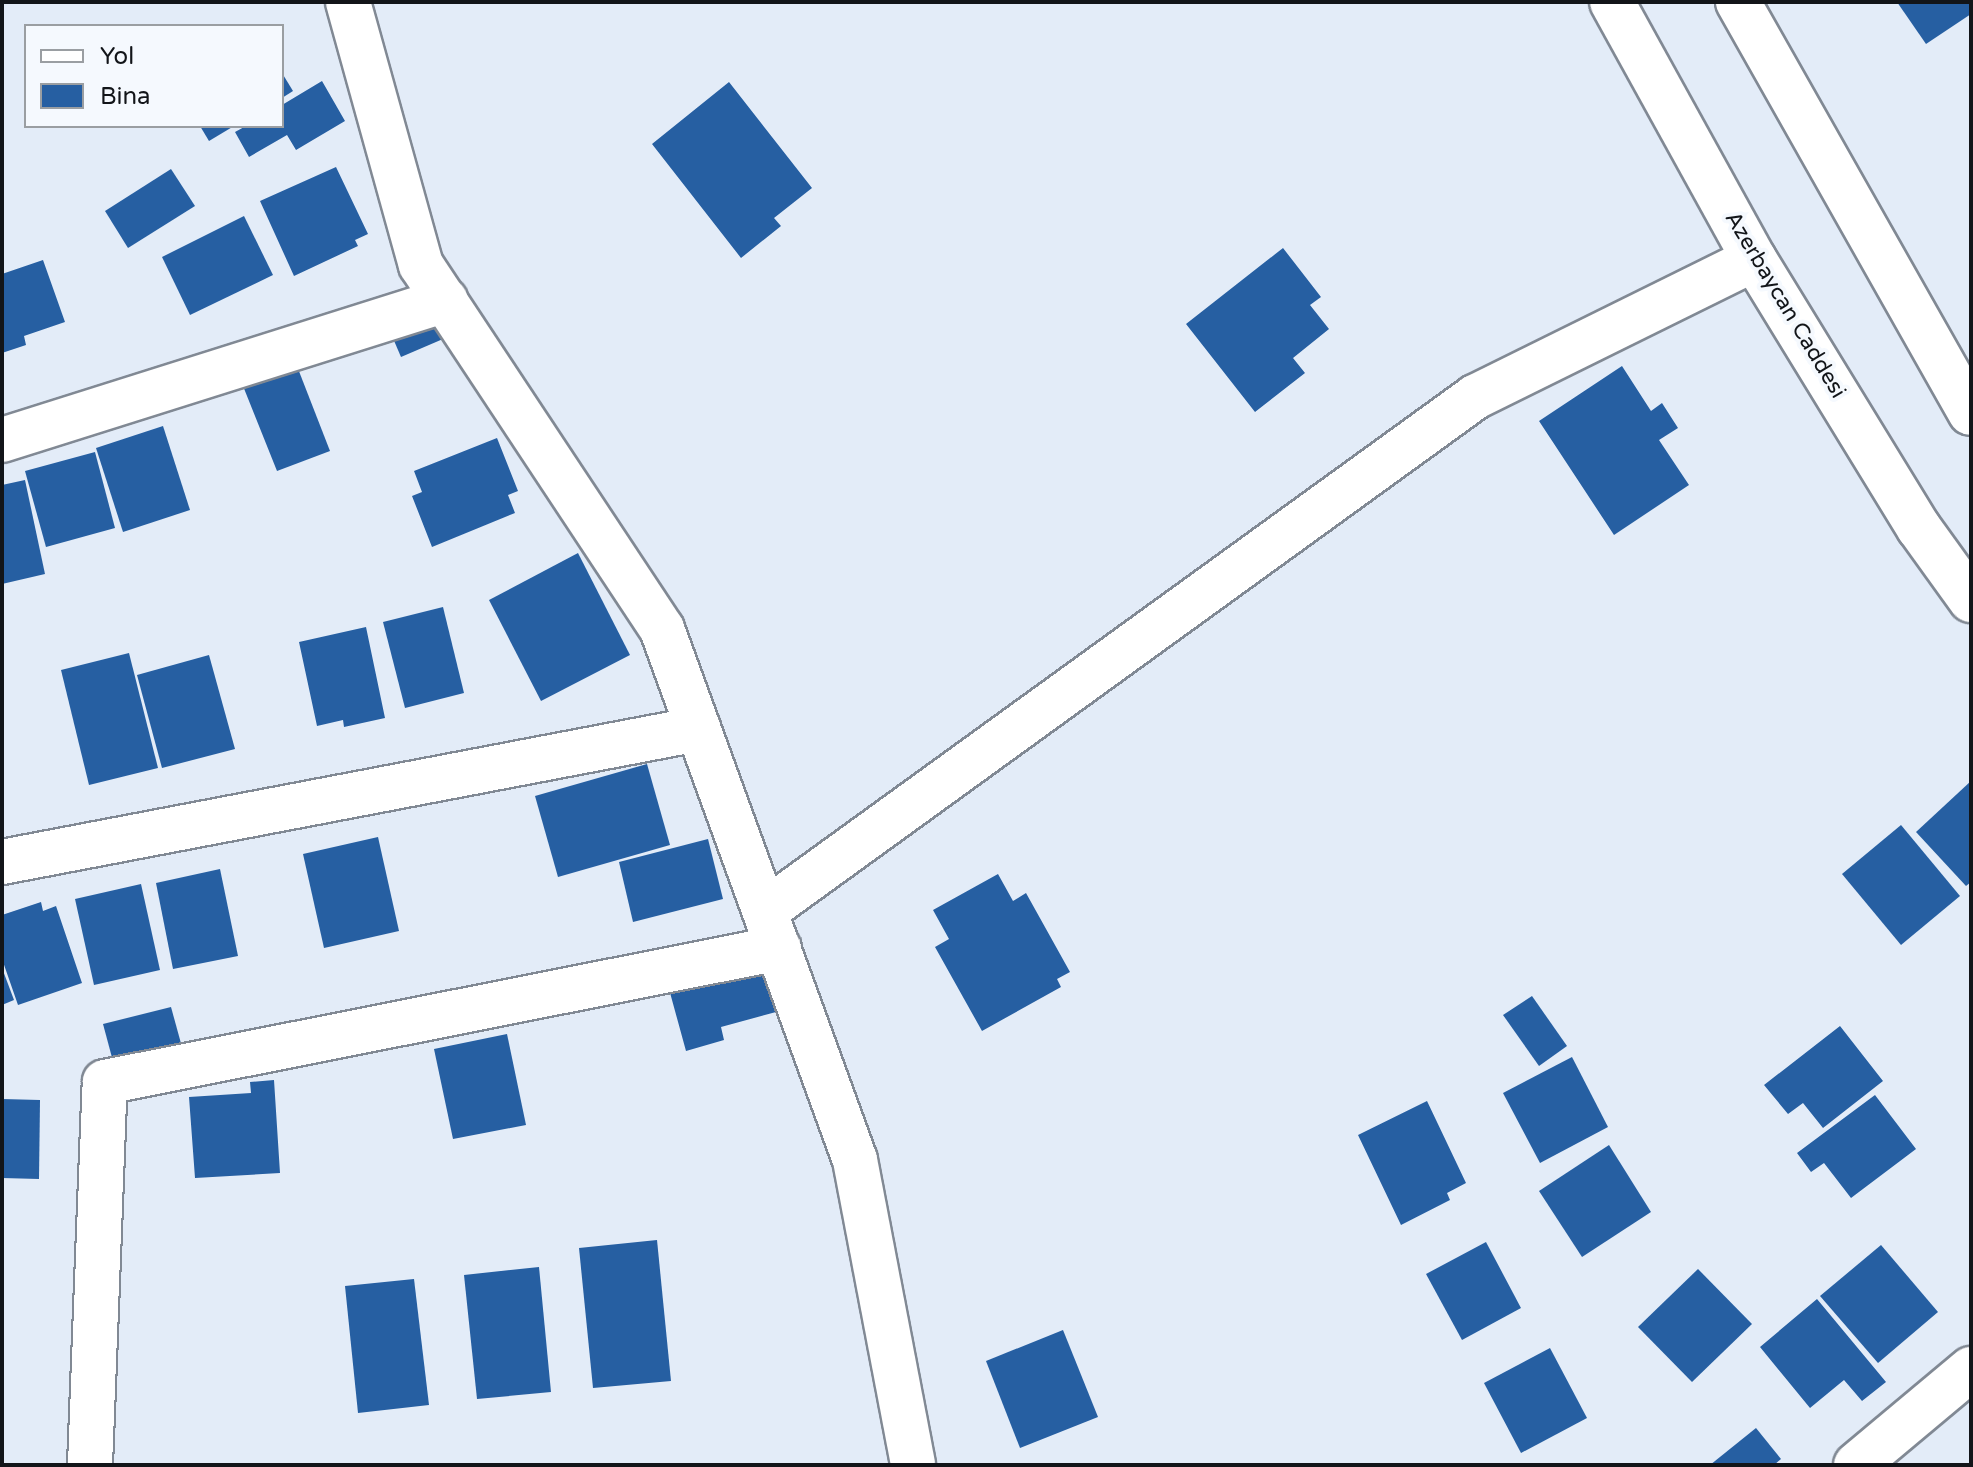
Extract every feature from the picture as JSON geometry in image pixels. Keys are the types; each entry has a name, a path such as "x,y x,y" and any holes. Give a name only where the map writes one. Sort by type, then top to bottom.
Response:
{"street":[{"path":"348,2 421,265 662,629 855,1160 913,1465"},
{"name":"Azerbaycan Caddesi","path":"1612,2 1754,259 1919,528 1971,600"},
{"path":"1738,2 1968,401"},
{"path":"90,1465 105,1082 772,930 1475,397 1754,259"},
{"path":"2,440 445,300"},
{"path":"2,862 698,729"},
{"path":"1856,1465 1971,1369"}],"building":[{"path":"1897,2 1971,2 1971,14 1926,44"},
{"path":"284,76 293,91 284,97"},
{"path":"322,81 345,121 296,150 287,135 249,157 235,132 242,128 284,128 284,104"},
{"path":"729,82 812,188 774,218 781,226 741,258 652,144"},
{"path":"201,128 231,128 209,141"},
{"path":"336,167 368,234 355,240 358,246 294,276 260,201"},
{"path":"171,169 195,206 128,248 105,211"},
{"path":"244,216 273,275 190,315 162,257"},
{"path":"1283,248 1321,297 1310,305 1329,329 1293,358 1305,373 1255,412 1186,324"},
{"path":"43,260 65,322 24,336 26,345 2,353 2,274"},
{"path":"437,308 450,336 401,357 389,329"},
{"path":"295,361 330,451 277,471 241,381"},
{"path":"1622,366 1651,411 1662,403 1678,428 1659,440 1689,485 1614,535 1539,421"},
{"path":"163,426 190,510 123,532 96,448"},
{"path":"497,438 518,491 508,495 515,513 432,547 412,496 422,492 414,471"},
{"path":"95,452 115,528 46,547 25,471"},
{"path":"25,480 45,574 2,584 2,485"},
{"path":"578,553 630,655 541,701 489,600"},
{"path":"443,607 464,693 405,708 383,622"},
{"path":"366,627 385,718 344,727 343,720 317,726 299,642"},
{"path":"129,653 158,768 89,785 61,670"},
{"path":"209,655 235,749 162,768 137,675"},
{"path":"647,764 670,845 558,877 535,796"},
{"path":"1971,781 1971,882 1966,886 1916,832"},
{"path":"1901,825 1960,896 1901,945 1842,874"},
{"path":"378,837 399,931 324,948 303,854"},
{"path":"708,839 723,899 633,922 619,862"},
{"path":"220,869 238,956 173,969 156,883"},
{"path":"998,874 1013,901 1026,893 1070,972 1057,979 1061,987 982,1031 935,947 949,939 933,910"},
{"path":"141,884 160,970 94,985 75,899"},
{"path":"41,902 43,911 56,906 82,983 18,1005 2,959 2,915"},
{"path":"762,963 776,1012 721,1027 724,1040 686,1051 669,989"},
{"path":"2,968 14,1000 2,1005"},
{"path":"1532,996 1567,1046 1539,1066 1503,1015"},
{"path":"171,1007 182,1047 114,1065 103,1024"},
{"path":"1840,1026 1883,1081 1823,1128 1803,1103 1788,1114 1764,1085"},
{"path":"507,1034 526,1125 453,1139 434,1049"},
{"path":"1572,1057 1608,1127 1540,1163 1503,1093"},
{"path":"274,1080 280,1173 195,1178 189,1097 251,1093 250,1082"},
{"path":"1875,1095 1916,1149 1851,1198 1824,1163 1811,1172 1797,1153"},
{"path":"2,1099 40,1100 39,1179 2,1178"},
{"path":"1427,1101 1466,1183 1447,1193 1450,1200 1401,1225 1358,1135"},
{"path":"1609,1145 1651,1212 1582,1257 1539,1191"},
{"path":"657,1240 671,1381 593,1388 579,1248"},
{"path":"1486,1242 1521,1308 1462,1340 1426,1274"},
{"path":"1881,1245 1938,1312 1878,1363 1820,1296"},
{"path":"539,1267 551,1392 477,1399 464,1275"},
{"path":"1698,1269 1752,1324 1692,1382 1638,1327"},
{"path":"414,1279 429,1405 358,1413 345,1286"},
{"path":"1817,1299 1886,1382 1862,1401 1844,1380 1810,1408 1760,1347"},
{"path":"1063,1330 1098,1417 1020,1448 986,1361"},
{"path":"1550,1348 1587,1418 1521,1453 1484,1383"},
{"path":"1756,1428 1781,1459 1774,1465 1710,1465"}]}
